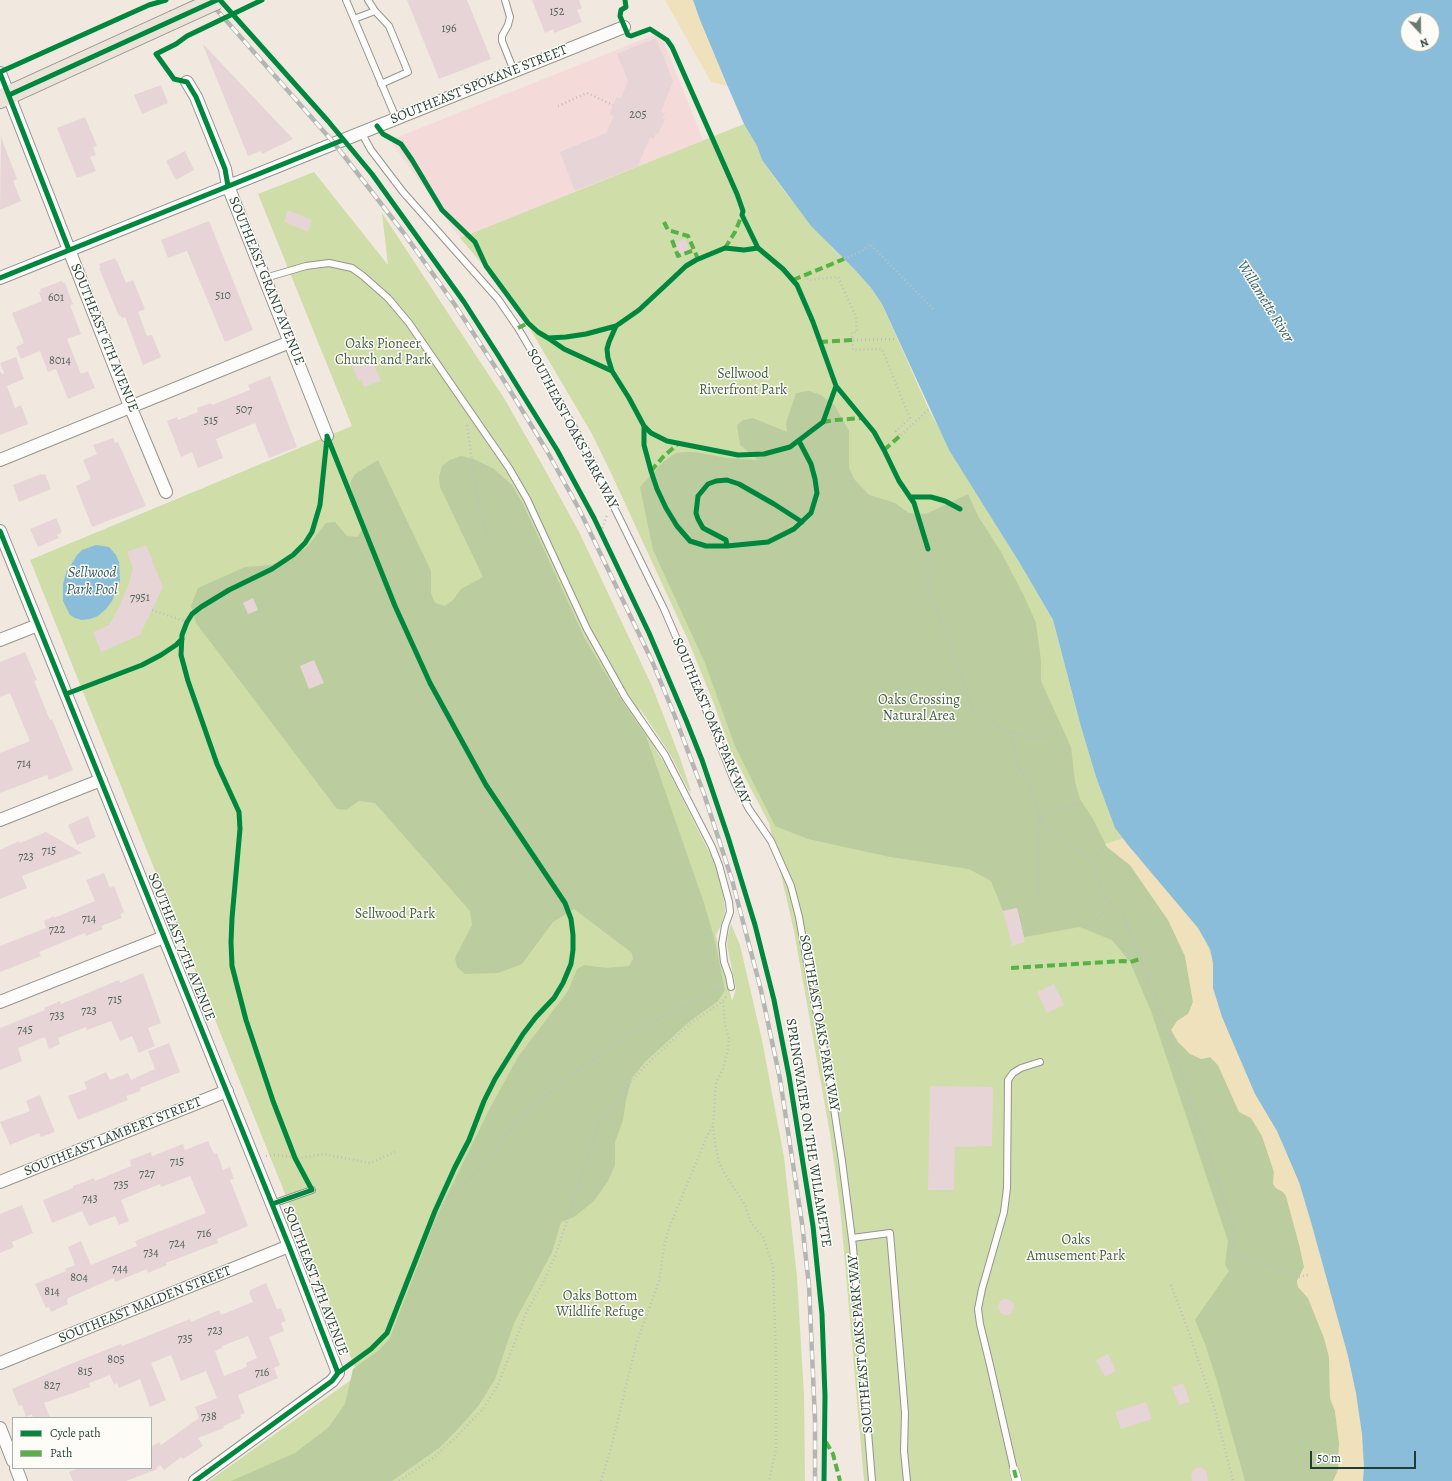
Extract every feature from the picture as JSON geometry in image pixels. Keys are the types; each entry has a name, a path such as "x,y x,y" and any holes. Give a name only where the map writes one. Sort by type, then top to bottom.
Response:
{"main road":[{"path":"5,97 217,0"}],"street":[{"name":"SOUTHEAST SPOKANE STREET","path":"0,278 624,27"},
{"name":"SOUTHEAST 6TH AVENUE","path":"0,73 5,97 69,250 130,406 166,492"},
{"name":"SOUTHEAST GRAND AVENUE","path":"187,82 196,97 224,169 228,186 328,436"},
{"path":"0,460 290,342"},
{"name":"SOUTHEAST 7TH AVENUE","path":"0,531 227,1091 338,1373 332,1381 195,1481"},
{"path":"0,640 38,625"},
{"path":"0,820 100,780"},
{"path":"0,1002 164,936"},
{"name":"SOUTHEAST LAMBERT STREET","path":"0,1182 227,1091"},
{"name":"SOUTHEAST MALDEN STREET","path":"0,1363 289,1246"},
{"path":"0,1428 12,1458"},
{"path":"16,1469 21,1481"},
{"path":"1014,1470 1016,1481"}],"lane":[{"path":"346,0 396,118"},
{"path":"368,0 375,11 389,26 408,72 381,84"},
{"path":"505,0 510,17 508,25 502,36 502,41 514,71"},
{"path":"354,19 375,11"},
{"name":"SOUTHEAST OAKS PARK WAY","path":"361,132 371,150 403,192 487,285 506,311 538,363 584,446 679,642 735,783 749,810 771,841 793,894 802,929 833,1098 852,1238 872,1481"},
{"path":"264,278 281,272 316,264 329,263 352,268 363,276 388,298 409,323 509,468 523,493 587,629 625,697 665,755 712,847 719,865 729,902 730,912 725,926 722,944 724,962 731,987"},
{"path":"1014,1470 980,1324 978,1309 982,1289 1004,1212 1006,1188 1008,1080 1013,1073 1021,1068 1040,1062"},
{"path":"272,1204 312,1190"},
{"path":"852,1238 890,1233 905,1413 904,1451 907,1481"}],"path":[{"path":"558,106 587,93 613,105"},
{"path":"844,259 862,251 870,244 934,310"},
{"path":"804,276 809,280 838,277 856,317 857,332 852,332 853,350 882,349 910,418 896,431 900,436 929,409"},
{"path":"853,340 897,339"},
{"path":"465,404 475,483 487,536"},
{"path":"601,532 611,503"},
{"path":"598,525 604,539"},
{"path":"928,549 928,589 962,678 973,712 1012,733 1033,738 1044,737 1052,733"},
{"path":"152,610 187,622"},
{"path":"1012,733 1018,765 1029,784 1038,808 1040,819 1038,857 1039,897"},
{"path":"1040,819 1049,813 1069,805 1078,804"},
{"path":"1040,819 1090,861 1097,880 1110,905 1121,908 1160,1007 1234,1230 1233,1254 1297,1277 1309,1275"},
{"path":"1090,861 1107,847"},
{"path":"1084,928 1099,917 1110,905"},
{"path":"399,1481 433,1458 455,1438 482,1409 498,1385 527,1311 543,1283 556,1254 599,1123 628,1085 649,1062 691,1023 723,1001 731,987"},
{"path":"435,1211 492,1158 511,1126 575,1072 631,1033 719,988 731,987"},
{"path":"723,1001 725,1025 729,1038 723,1068 716,1083 713,1126 714,1143 725,1174 745,1205 751,1223 763,1237 773,1266 776,1358 776,1449 769,1481"},
{"path":"601,1481 611,1448 636,1345 658,1281 664,1247 670,1228 707,1136 713,1126"},
{"path":"253,1157 276,1155 300,1158 323,1154 370,1163 395,1152"},
{"path":"1171,1285 1193,1344 1214,1408 1233,1481"}],"shaded area":[{"path":"654,35 664,42 703,140 460,238 390,140"}],"green space":[{"path":"744,124 757,146 762,160 785,192 832,248 871,288 882,304 930,412 1053,620 1081,727 1096,777 1115,827 1128,845 1198,928 1210,949 1213,963 1299,1182 1311,1222 1348,1356 1363,1481 864,1481 840,1206 830,1134 794,931 769,823 731,751 688,640 592,434 526,322 490,273 460,238"},
{"path":"314,172 388,265 382,213 504,398 579,532 652,686 680,758 691,791 689,791 670,754 639,707 657,752 665,764 714,862 720,879 725,912 716,935 732,1001 736,989 727,945 731,924 740,945 762,1040 784,1157 797,1277 804,1395 805,1481 209,1481 358,1375 30,560 352,426 258,194"},
{"name":"Oaks Crossing Natural Area","path":"809,391 821,395 835,406 849,431 849,467 854,479 869,495 895,503 909,513 926,514 968,494 978,516 1001,552 1024,596 1036,623 1041,661 1041,681 1071,747 1075,782 1080,799 1093,819 1107,847 1130,865 1168,920 1185,956 1193,1002 1188,1014 1177,1021 1201,1059 1210,1057 1218,1065 1239,1112 1251,1118 1262,1136 1274,1172 1273,1184 1286,1196 1304,1267 1297,1281 1298,1286 1308,1298 1324,1338 1329,1357 1330,1398 1335,1411 1339,1443 1338,1470 1333,1481 1245,1481 1217,1381 1205,1344 1195,1320 1229,1271 1225,1265 1228,1241 1151,1011 1130,962 1112,940 1080,927 1024,937 1017,908 1003,911 991,881 969,869 890,857 808,839 775,826 735,746 705,663 653,550 640,487 663,462 676,453 696,452 727,458 758,460 740,445 737,425 743,420 753,418 787,432 786,423 796,393"},
{"path":"461,456 474,459 494,469 512,485 524,506 584,637 622,701 646,736 704,903 714,937 725,990 718,1001 689,1022 645,1062 632,1078 626,1100 623,1120 615,1142 615,1165 608,1181 594,1201 574,1217 561,1222 552,1252 514,1323 495,1379 479,1405 439,1448 392,1481 231,1481 295,1453 329,1427 345,1404 353,1369 379,1350 390,1338 435,1220 489,1110 518,1057 568,991 577,969 584,965 606,968 629,966 633,959 632,953 574,909 553,922 522,964 498,973 465,974 457,967 455,958 472,925 470,911 375,803 359,801 346,810 337,809 196,623 191,606 198,588 245,567 272,565 306,548 326,523 335,522 347,536 358,537 362,529 350,483 355,474 378,460 431,571 431,593 435,603 445,606 453,600 461,589 483,577 440,487 439,477 442,466 450,460"}],"sand":[{"path":"665,0 693,0 727,86 711,82"},
{"path":"762,160 926,348 1198,920 1216,968 1292,1144 1299,1182 1329,1285 1368,1409 1365,1481 1333,1481 1338,1470 1339,1443 1335,1411 1330,1398 1329,1357 1324,1338 1308,1298 1298,1287 1297,1281 1304,1267 1286,1196 1273,1184 1274,1172 1262,1136 1251,1118 1239,1112 1218,1065 1210,1057 1201,1059 1190,1054 1178,1042 1171,1030 1177,1021 1188,1014 1193,1002 1185,956 1168,920 1130,865 1105,844 1123,838 1115,828 1096,777 1081,727 1053,620 1019,562 949,450 882,304 871,288 856,271 811,226"}],"water":[{"name":"Willamette River","path":"693,0 1452,0 1452,1481 1363,1481 1364,1467 1362,1434 1356,1393 1348,1356 1311,1222 1299,1182 1277,1131 1255,1094 1222,1017 1213,988 1213,963 1210,949 1198,928 1115,828 1096,777 1081,727 1053,620 1019,562 949,450 882,304 871,288 856,271 811,226 762,160 757,146 744,124"},
{"name":"Sellwood Park Pool","path":"96,545 109,547 116,555 119,562 120,581 112,601 106,609 98,616 82,620 70,615 63,601 63,584 66,573 77,555 82,550"}],"building":[{"path":"407,0 467,0 491,59 439,79"},
{"path":"532,0 579,0 582,8 577,10 582,22 554,33 553,29 545,33"},
{"path":"656,38 673,81 661,112 665,113 662,118 665,119 658,134 656,133 654,139 650,137 638,166 575,191 560,152 606,133 614,116 610,114 613,105 617,97 621,98 628,81 617,54"},
{"path":"203,45 293,139 262,154 261,151 248,156"},
{"path":"161,85 168,103 142,114 134,95"},
{"path":"85,117 97,146 93,147 96,155 90,157 96,171 77,178 57,128"},
{"path":"1,137 17,179 13,181 21,201 0,210"},
{"path":"185,151 194,170 176,180 166,161"},
{"path":"288,210 312,220 308,232 284,222"},
{"path":"209,221 253,330 225,342 187,251 168,258 161,240"},
{"path":"685,239 690,250 680,254 675,243"},
{"path":"115,258 126,283 133,280 145,309 138,312 147,336 152,335 161,357 143,365 125,317 122,318 120,315 119,316 99,268 101,268 99,264"},
{"path":"62,281 65,283 73,304 70,305 81,334 67,339 81,374 88,371 95,388 68,399 56,369 48,372 40,351 21,359 16,347 24,343 12,313 42,301 39,292 41,292 40,289"},
{"path":"370,355 381,381 364,387 361,380 358,381 351,363"},
{"path":"16,357 24,379 7,386 15,408 21,405 28,424 0,435 0,371 2,374 4,373 0,363"},
{"path":"270,376 297,447 269,458 255,423 216,439 223,458 198,468 192,452 181,457 167,421 177,417 178,420 198,412 197,408 211,403 212,405 250,390 248,385"},
{"path":"113,438 115,443 118,442 146,506 92,527 76,486 91,479 83,460 97,454 93,445"},
{"path":"41,474 45,474 51,489 19,502 13,485"},
{"path":"56,518 62,532 57,535 59,538 38,547 30,529"},
{"path":"146,545 163,587 140,635 101,652 93,632 109,625 128,586 133,568 127,552"},
{"path":"253,598 258,610 248,614 243,603"},
{"path":"25,652 37,680 34,681 50,720 52,719 73,770 49,780 47,775 0,793 0,753 30,741 10,693 0,697 0,662"},
{"path":"314,660 324,683 309,689 300,666"},
{"path":"88,816 96,837 77,845 68,825"},
{"path":"46,832 82,853 22,876 27,888 0,899 0,850 19,841 20,843"},
{"path":"104,873 110,888 114,886 124,912 120,914 122,918 101,926 103,929 86,936 85,933 39,952 41,956 0,972 0,946 46,928 44,921 54,916 54,918 95,901 86,880"},
{"path":"1017,908 1025,942 1012,946 1003,911"},
{"path":"143,973 161,1023 148,1028 155,1046 139,1053 132,1036 120,1041 111,1021 87,1030 86,1027 58,1038 60,1044 49,1049 45,1037 18,1048 22,1061 0,1070 0,1028 45,1010 44,1008 60,1001 61,1004 119,980 120,983"},
{"path":"1054,984 1064,1005 1047,1013 1037,992"},
{"path":"169,1043 180,1072 140,1088 141,1091 126,1096 128,1100 78,1120 68,1096 87,1089 84,1082 106,1072 110,1080 128,1073 131,1080 155,1069 148,1051"},
{"path":"930,1086 993,1087 992,1146 955,1147 954,1190 928,1190"},
{"path":"40,1095 55,1132 41,1137 39,1133 10,1145 0,1122 30,1111 26,1101"},
{"path":"208,1141 214,1154 217,1153 223,1170 230,1167 234,1179 230,1180 248,1226 217,1239 218,1243 166,1263 167,1265 148,1273 147,1269 115,1282 114,1278 68,1298 68,1304 51,1312 49,1307 46,1308 35,1284 66,1271 65,1269 75,1265 68,1247 81,1241 91,1265 137,1246 135,1241 206,1213 190,1176 161,1187 160,1184 121,1200 129,1221 119,1225 115,1216 89,1226 82,1211 52,1223 43,1200 73,1188 73,1186 94,1178 95,1181 131,1166 130,1160 151,1152 152,1156 183,1144 185,1150"},
{"path":"22,1205 33,1233 12,1242 14,1247 0,1253 0,1214"},
{"path":"266,1283 277,1309 281,1308 286,1321 281,1323 284,1331 269,1337 280,1365 274,1368 278,1378 238,1395 245,1413 240,1415 241,1418 223,1426 224,1428 198,1438 203,1446 183,1459 181,1457 164,1470 160,1465 156,1468 158,1469 126,1481 73,1481 69,1472 76,1469 152,1469 152,1446 159,1442 161,1445 199,1418 195,1407 217,1398 206,1371 181,1381 171,1355 151,1363 166,1400 150,1407 140,1379 119,1388 117,1383 114,1385 110,1375 89,1383 90,1387 44,1403 50,1417 33,1417 32,1414 26,1417 22,1405 19,1406 12,1389 121,1344 122,1346 190,1319 191,1322 219,1310 221,1315 253,1302 250,1290","holes":["248,1336 257,1358 246,1363 246,1367 224,1376 215,1351 222,1348 222,1346"]},
{"path":"1006,1299 1013,1304 1014,1307 1009,1314 1006,1315 999,1310 998,1307 1003,1300"},
{"path":"1108,1354 1116,1371 1105,1377 1096,1360"},
{"path":"1183,1383 1190,1402 1179,1405 1172,1387"},
{"path":"1146,1402 1152,1419 1121,1429 1115,1412"},
{"path":"1201,1467 1206,1471 1208,1481 1192,1481 1191,1474 1194,1469"}],"railway":[{"path":"208,0 334,143 403,232 455,305 547,451 579,509 652,661 674,714 704,794 732,880 761,990 780,1079 802,1223 809,1286 815,1420 815,1481"}],"marked path":[{"path":"725,248 735,232 742,215"},
{"path":"664,222 668,230 688,236 698,259"},
{"path":"672,240 678,256 694,250"},
{"path":"793,280 844,259"},
{"path":"518,328 528,323"},
{"path":"820,342 853,340"},
{"path":"823,422 862,418"},
{"path":"884,450 900,436"},
{"path":"651,471 663,457 679,443"},
{"path":"1011,968 1123,961 1130,962 1140,959"},
{"path":"826,1442 833,1454 840,1481"},
{"path":"1014,1470 1017,1481"}],"cycle path":[{"path":"0,72 149,5 166,0"},
{"path":"9,95 217,0"},
{"name":"SPRINGWATER ON THE WILLAMETTE","path":"220,0 328,121 372,174 464,302 557,450 594,518 649,633 686,720 702,760 728,837 755,925 774,1000 789,1076 813,1226 822,1314 825,1396 824,1481"},
{"path":"228,186 225,169 196,97 187,82 174,79 156,54 176,44 187,36 262,0"},
{"path":"625,0 626,7 621,10 620,16 628,35 631,36 650,29 667,40 672,47 737,194 743,211 742,215 758,248 783,269 797,285 813,322 836,386 874,432 899,481 914,503 928,549"},
{"path":"0,73 69,250"},
{"path":"377,126 383,134 401,144 442,210 475,242 486,266 528,323 538,332 548,338 566,337 586,334 616,326"},
{"path":"0,278 343,140"},
{"path":"758,248 744,250 725,248 696,260 686,266 639,310 616,326 607,349 612,371 644,426 651,433 667,441 738,455 764,454 790,447 823,422 836,386"},
{"path":"548,338 564,349 612,371"},
{"path":"644,426 644,445 657,489 666,508 677,526 690,541 706,546 727,546 768,542 794,529 811,513 817,493 815,479 811,464 799,441"},
{"path":"195,1481 332,1381 338,1373 371,1349 387,1333 435,1211 469,1140 484,1101 495,1079 523,1034 536,1017 554,998 563,983 571,964 573,950 571,919 565,903 486,785 430,683 395,606 327,436"},
{"path":"272,1204 312,1190 295,1158 273,1101 246,1020 232,966 232,918 240,829 239,812 217,764 188,681 181,655 182,635 192,614 201,607 229,590 272,569 293,555 305,543 312,532 320,505 327,438"},
{"path":"727,546 726,540 703,528 696,513 698,496 708,484 716,481 727,480 739,484 802,522"},
{"path":"911,497 931,497 945,501 960,509"},
{"path":"0,531 289,1246 338,1373"},
{"path":"66,694 142,665 161,655 182,639"}],"park label":[{"name":"Oaks Pioneer Church and Park","path":"383,354"},
{"name":"Sellwood Riverfront Park","path":"743,384"},
{"name":"Sellwood Park","path":"395,915"},
{"name":"Oaks Amusement Park","path":"1076,1250"},
{"name":"Oaks Bottom Wildlife Refuge","path":"600,1306"}]}
